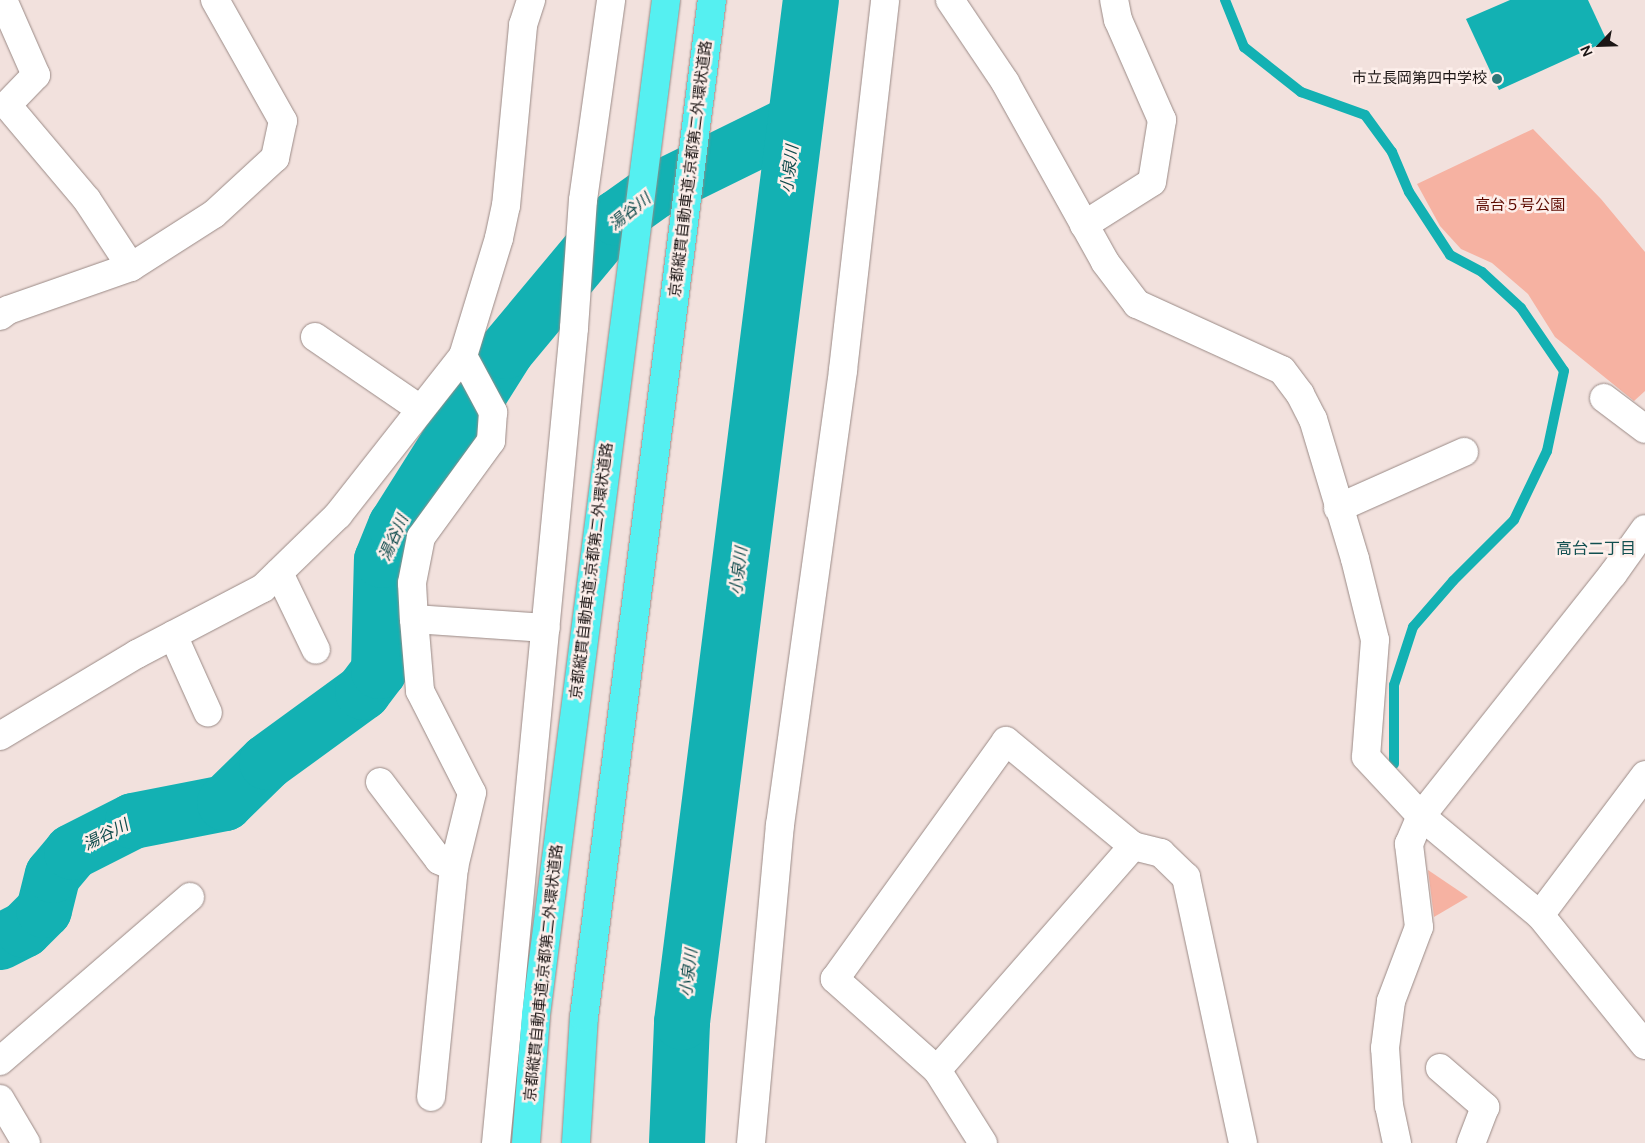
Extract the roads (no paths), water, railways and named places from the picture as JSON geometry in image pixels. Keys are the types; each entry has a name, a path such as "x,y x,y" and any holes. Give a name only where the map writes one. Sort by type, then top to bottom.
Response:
{"highway":[{"name":"京都縦貫自動車道;京都第二外環状道路","path":"526,1143 536,1015 666,0"},
{"name":"京都縦貫自動車道;京都第二外環状道路","path":"576,1143 584,1018 712,0"}],"street":[{"path":"3,0 36,75 7,105 87,200 131,267"},
{"path":"0,316 8,310 131,267 214,214 275,158 283,121 215,0"},
{"path":"0,736 137,654 263,588 338,515 462,356 499,238 506,206 523,25 531,0"},
{"path":"496,1143 574,328 583,200 611,0"},
{"path":"752,1143 780,826 842,370 885,0"},
{"path":"950,0 1005,82 1105,262 1137,304 1282,370 1300,394 1313,419 1338,508 1356,560 1375,640 1366,757 1421,816 1540,915 1642,1034"},
{"path":"1084,225 1152,182 1162,120 1118,20 1114,0"},
{"path":"315,337 420,409"},
{"path":"431,1097 454,867 472,793 420,692 412,583 421,537 491,442 492,412 462,356"},
{"path":"1604,398 1643,424"},
{"path":"1338,508 1464,452"},
{"path":"1398,1143 1389,1106 1385,1048 1391,1001 1419,927 1409,844 1421,816 1613,574 1645,529"},
{"path":"279,572 316,650"},
{"path":"414,619 546,628"},
{"path":"173,636 208,713"},
{"path":"983,1143 937,1070 835,978 1006,741 1133,846 1161,853 1186,877 1244,1143"},
{"path":"1540,915 1645,775"},
{"path":"380,782 439,860 454,867"},
{"path":"937,1070 1133,846"},
{"path":"0,1061 190,897"},
{"path":"1440,1068 1485,1107 1471,1143"},
{"path":"0,1099 26,1143"}],"water":[{"path":"1510,0 1588,0 1607,41 1499,90 1466,19"}],"waterway":[{"name":"小泉川","path":"677,1143 682,1022 811,0"},
{"path":"1225,0 1244,47 1301,92 1365,115 1392,152 1409,192 1450,255 1482,272 1521,308 1564,371 1547,451 1514,520 1453,581 1413,627 1394,685 1394,764"},
{"name":"湯谷川","path":"0,942 24,930 44,910 53,875 72,852 133,821 225,803 267,762 363,692 379,671 382,560 396,526 506,351 617,218 655,191 795,122"}],"place":[{"name":"市立長岡第四中学校","path":"1497,79"}],"district":[{"name":"高台二丁目","path":"1596,549"}],"park label":[{"name":"高台５号公園","path":"1520,206"}]}
